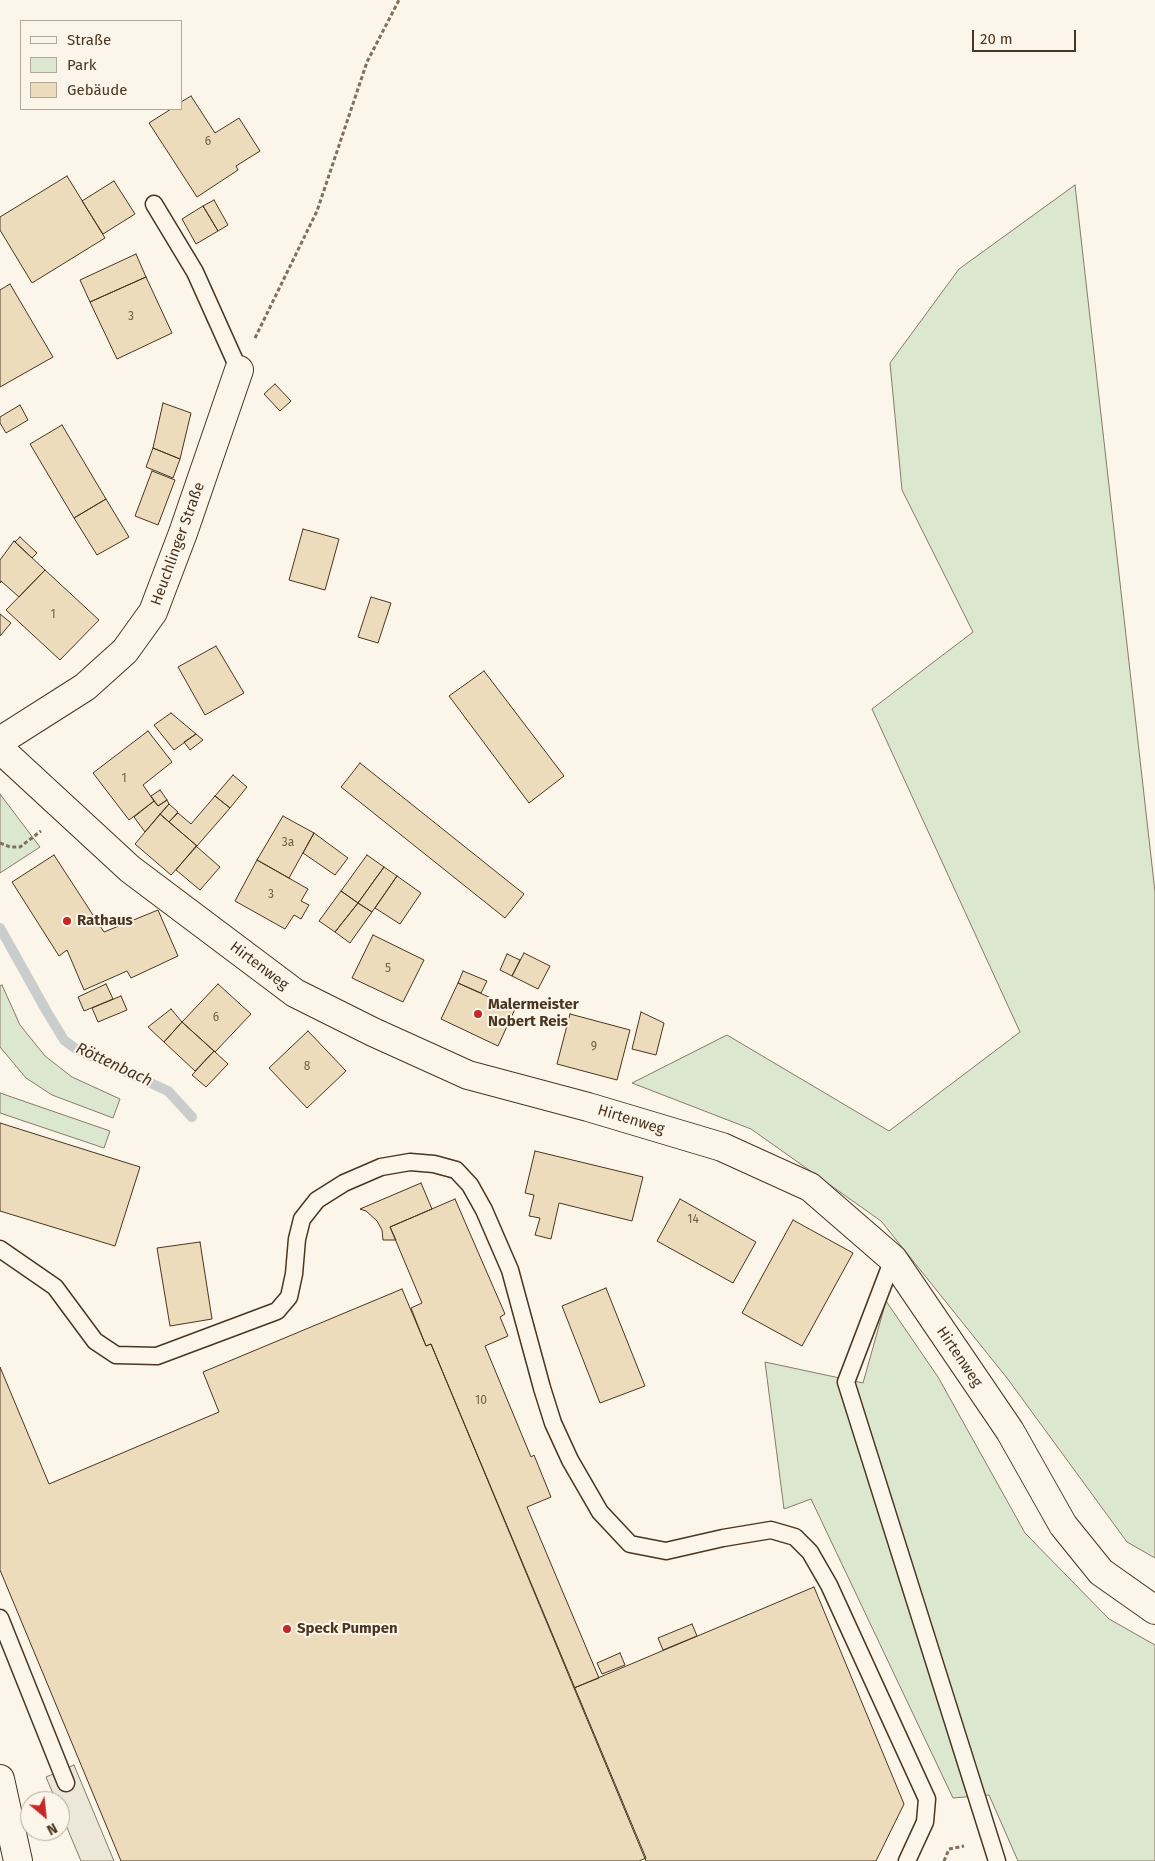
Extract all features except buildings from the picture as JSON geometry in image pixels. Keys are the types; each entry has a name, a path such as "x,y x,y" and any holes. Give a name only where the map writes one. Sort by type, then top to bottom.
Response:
{"street":[{"name":"Heuchlinger Straße","path":"0,740 85,687 124,651 153,612 183,533 239,370"},
{"name":"Hirtenweg","path":"0,749 130,869 295,993 373,1032 468,1074 722,1147 810,1187 893,1259 1010,1431 1063,1525 1101,1572 1155,1610"},
{"path":"0,1779 18,1861"}],"lane":[{"path":"154,204 195,272 239,370"},
{"path":"0,1249 55,1286 95,1341 116,1355 157,1356 277,1311 289,1297 294,1274 297,1239 302,1218 317,1200 344,1183 381,1167 410,1162 434,1164 456,1170 470,1185 484,1210 510,1270 553,1423 570,1460 600,1512 630,1544 666,1551 723,1538 771,1530 795,1537 810,1552 829,1584 927,1799 925,1822 907,1861"},
{"path":"893,1259 846,1382 989,1841 997,1861"},
{"path":"0,1618 66,1783"}],"path":[{"path":"239,370 317,211 367,62 399,0"},
{"path":"0,843 10,847 20,847 68,811"}],"green space":[{"path":"1075,185 1155,892 1155,1558 1127,1542 1007,1378 881,1221 751,1129 632,1083 727,1035 889,1131 1020,1032 872,709 973,632 902,490 890,363 959,269"},
{"path":"0,794 40,847 0,873"},
{"path":"2,985 20,1025 45,1056 72,1077 120,1099 113,1118 52,1095 26,1078 0,1047 0,986"},
{"path":"0,1093 110,1131 104,1148 0,1113"},
{"path":"886,1301 938,1377 1025,1533 1109,1619 1155,1645 1155,1861 1018,1861 989,1795 953,1798 811,1499 784,1509 765,1362 863,1383"}],"shaded area":[{"path":"74,1765 114,1861 81,1861 70,1835 70,1791 52,1791 46,1777"}],"waterway":[{"name":"Röttenbach","path":"0,928 64,1040 76,1049 168,1091 192,1117"}],"place":[{"name":"Rathaus","path":"67,921"},
{"name":"Malermeister Nobert Reis","path":"478,1014"},
{"name":"Speck Pumpen","path":"287,1629"}]}
